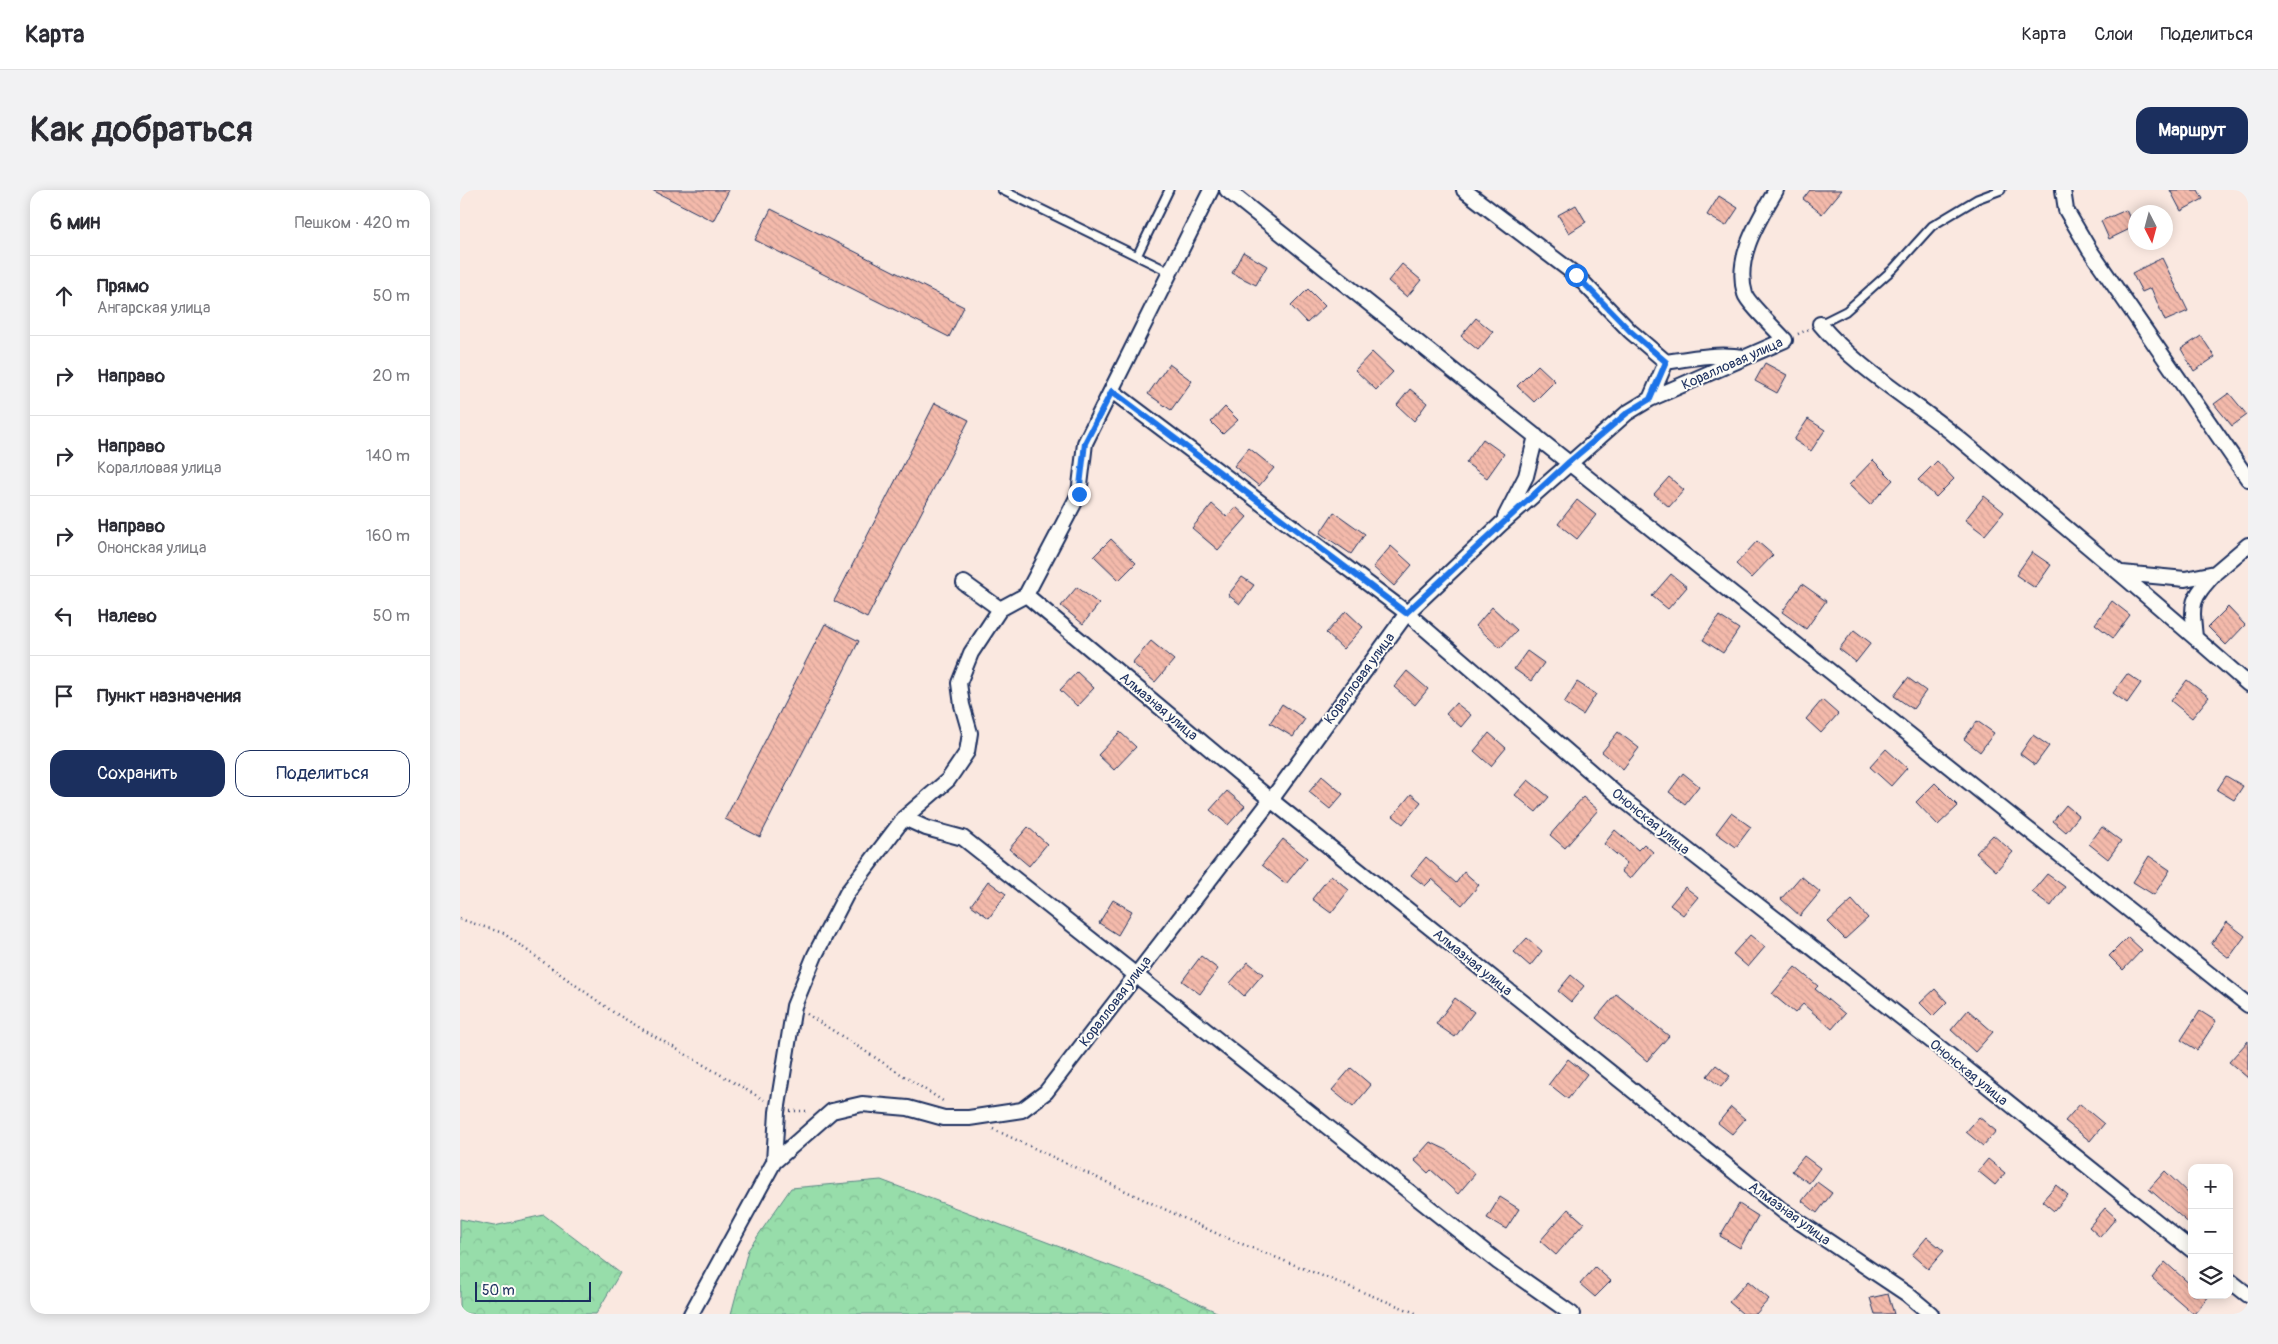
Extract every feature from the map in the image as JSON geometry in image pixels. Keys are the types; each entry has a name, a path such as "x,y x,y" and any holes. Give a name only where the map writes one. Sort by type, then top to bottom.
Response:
{"street":[{"path":"691,1314 774,1162 777,1112 794,1006 816,955 847,893 904,818 948,780 967,752 970,733 962,705 959,682 971,653 1000,609 1026,595 1079,494 1085,443 1211,190"},
{"path":"1227,190 2248,1005"},
{"path":"1776,190 1759,220 1742,262 1745,295 1785,340"},
{"path":"2063,190 2066,210 2089,249 2248,479"},
{"path":"1472,192 1576,275 1630,331 1666,362 1706,356 1726,355 1745,357"},
{"path":"1820,324 1836,344 1932,416 2122,572 2248,684"},
{"name":"Коралловая улица","path":"774,1162 832,1111 862,1104 908,1108 944,1118 970,1118 1022,1110 1046,1092 1271,800 1406,613 1569,462 1627,413 1650,399 1785,340"},
{"path":"1650,399 1666,362"},
{"name":"Ононская улица","path":"1112,391 1406,613 1622,798 1948,1054 2188,1247"},
{"path":"1501,524 1526,476 1536,436"},
{"path":"2195,637 2192,610 2195,596 2215,573 2248,545"},
{"path":"2122,572 2185,579 2215,573"},
{"path":"964,583 1000,609"},
{"name":"Алмазная улица","path":"1026,595 1271,800 1783,1211 1907,1294 1931,1314"},
{"path":"904,818 926,828 963,838 1490,1256 1572,1314"},
{"path":"2233,1283 2248,1295"}],"lane":[{"path":"1137,256 1169,190"},
{"path":"1820,324 1846,311 1893,269 1932,226 1977,199 2001,190"},
{"path":"1007,191 1170,272"}],"path":[{"name":"Коралловая улица","path":"1785,340 1820,324"},
{"path":"460,919 503,932 613,1012 761,1098 777,1112 832,1111"},
{"path":"794,1006 944,1102"},
{"path":"970,1118 1222,1236 1418,1314"}],"green space":[{"path":"881,1180 1148,1280 1221,1314 731,1314 748,1250 791,1188"},
{"path":"544,1215 620,1273 596,1314 460,1314 460,1219 494,1226"}],"building":[{"path":"652,190 729,190 713,221"},
{"path":"1810,190 1842,190 1822,214 1803,199"},
{"path":"2170,190 2198,190 2203,199 2181,211"},
{"path":"1719,196 1738,208 1726,226 1707,215"},
{"path":"1576,205 1586,222 1569,233 1558,215"},
{"path":"771,209 964,307 949,337 755,240"},
{"path":"2126,210 2128,214 2128,230 2109,239 2101,221"},
{"path":"1243,252 1267,266 1256,285 1232,273"},
{"path":"2162,258 2188,311 2165,321 2151,288 2142,292 2132,273"},
{"path":"1402,264 1421,280 1407,297 1388,281"},
{"path":"1308,289 1325,306 1307,323 1291,306"},
{"path":"1476,318 1493,332 1478,350 1461,336"},
{"path":"2201,336 2215,357 2194,371 2181,349"},
{"path":"1372,352 1393,372 1376,390 1355,370"},
{"path":"1765,363 1787,375 1777,393 1755,381"},
{"path":"1169,364 1192,381 1171,410 1148,394"},
{"path":"1538,365 1555,381 1534,402 1517,386"},
{"path":"1410,389 1427,403 1414,421 1397,405"},
{"path":"2229,393 2247,415 2232,426 2214,404"},
{"path":"935,403 969,420 867,618 834,601"},
{"path":"1225,407 1238,420 1223,434 1211,422"},
{"path":"1808,419 1825,430 1811,451 1794,440"},
{"path":"1483,439 1504,454 1487,478 1466,463"},
{"path":"1249,448 1274,468 1259,486 1234,466"},
{"path":"1873,460 1893,480 1870,505 1849,485"},
{"path":"1937,461 1954,479 1936,497 1918,480"},
{"path":"1669,477 1684,490 1669,507 1654,494"},
{"path":"1984,496 2004,512 1985,535 1965,520"},
{"path":"1577,500 1596,515 1577,539 1558,524"},
{"path":"1212,504 1227,517 1236,507 1247,517 1218,550 1192,528"},
{"path":"1334,512 1365,534 1351,554 1320,533"},
{"path":"1111,539 1136,563 1119,580 1094,556"},
{"path":"1757,541 1773,555 1751,578 1736,564"},
{"path":"1391,546 1412,565 1394,586 1373,567"},
{"path":"2032,552 2051,565 2035,588 2016,575"},
{"path":"1671,574 1687,587 1668,609 1652,596"},
{"path":"1242,577 1254,585 1240,604 1228,595"},
{"path":"1802,584 1826,601 1806,629 1782,612"},
{"path":"1077,587 1099,604 1083,624 1061,606"},
{"path":"2112,601 2130,615 2113,638 2095,624"},
{"path":"1492,607 1517,630 1500,648 1476,626"},
{"path":"2228,607 2245,625 2226,645 2208,627"},
{"path":"1346,611 1363,627 1343,649 1326,633"},
{"path":"1719,616 1739,629 1723,653 1703,640"},
{"path":"825,624 859,641 760,837 725,819"},
{"path":"1854,630 1871,643 1856,662 1839,649"},
{"path":"1151,641 1174,660 1155,682 1132,663"},
{"path":"1527,651 1544,663 1531,681 1514,669"},
{"path":"1407,671 1428,689 1415,705 1394,687"},
{"path":"1077,672 1094,688 1077,706 1060,690"},
{"path":"2127,674 2141,683 2127,703 2113,693"},
{"path":"1908,678 1926,691 1913,709 1894,696"},
{"path":"2187,680 2209,697 2192,718 2171,701"},
{"path":"1577,682 1596,694 1583,715 1564,703"},
{"path":"1822,700 1838,714 1821,733 1806,719"},
{"path":"1456,703 1471,715 1461,727 1446,714"},
{"path":"1282,704 1305,719 1293,737 1270,723"},
{"path":"1977,721 1994,733 1980,752 1964,739"},
{"path":"1120,732 1136,747 1114,770 1098,755"},
{"path":"1618,732 1639,748 1623,769 1602,752"},
{"path":"1489,733 1506,748 1491,766 1474,751"},
{"path":"2033,735 2049,746 2035,765 2020,754"},
{"path":"1886,749 1907,768 1891,786 1870,767"},
{"path":"1683,773 1699,786 1685,804 1669,792"},
{"path":"1322,776 1343,794 1330,809 1309,792"},
{"path":"2226,776 2243,786 2234,800 2217,790"},
{"path":"1528,780 1549,797 1536,812 1515,795"},
{"path":"1935,783 1958,806 1938,825 1916,802"},
{"path":"1227,791 1245,806 1228,825 1210,810"},
{"path":"1411,794 1421,802 1403,824 1393,816"},
{"path":"1583,797 1598,810 1565,848 1550,835"},
{"path":"2066,805 2079,816 2066,832 2053,821"},
{"path":"1731,813 1751,827 1736,847 1716,833"},
{"path":"1028,827 1047,844 1029,866 1009,849"},
{"path":"2102,827 2121,841 2108,859 2089,844"},
{"path":"1615,830 1638,850 1644,844 1653,852 1630,879 1621,871 1627,863 1604,844"},
{"path":"1993,835 2013,852 1996,871 1976,853"},
{"path":"1283,839 1307,858 1286,884 1262,865"},
{"path":"2149,856 2170,870 2154,895 2133,882"},
{"path":"1426,857 1456,883 1464,872 1479,885 1462,905 1432,879 1425,886 1411,875"},
{"path":"2047,874 2065,887 2051,906 2032,892"},
{"path":"1331,875 1349,890 1331,913 1312,899"},
{"path":"1801,876 1820,892 1800,916 1781,899"},
{"path":"988,881 1006,894 989,918 971,905"},
{"path":"1685,887 1698,897 1683,915 1670,905"},
{"path":"1113,900 1132,911 1118,935 1099,923"},
{"path":"1852,900 1868,918 1845,939 1828,922"},
{"path":"2227,922 2245,936 2229,958 2211,944"},
{"path":"1750,935 1765,947 1748,967 1733,954"},
{"path":"2128,937 2142,950 2123,970 2109,956"},
{"path":"1527,938 1542,951 1530,966 1514,952"},
{"path":"1201,956 1218,969 1200,994 1182,981"},
{"path":"1248,962 1263,974 1244,996 1230,983"},
{"path":"1795,967 1818,986 1815,989 1845,1014 1832,1029 1803,1004 1795,1013 1772,994"},
{"path":"1571,975 1584,986 1571,1002 1558,991"},
{"path":"1935,989 1947,1002 1933,1016 1920,1003"},
{"path":"1616,994 1669,1036 1647,1061 1596,1018"},
{"path":"1455,998 1474,1012 1455,1037 1436,1024"},
{"path":"1968,1010 1993,1032 1975,1052 1951,1030"},
{"path":"2200,1011 2216,1021 2197,1050 2181,1040"},
{"path":"2248,1041 2248,1078 2229,1062"},
{"path":"1568,1059 1587,1074 1568,1099 1549,1084"},
{"path":"1716,1065 1730,1076 1721,1087 1707,1076"},
{"path":"1351,1068 1371,1085 1353,1107 1332,1090"},
{"path":"2080,1104 2104,1124 2090,1141 2065,1121"},
{"path":"1731,1107 1745,1119 1732,1134 1718,1123"},
{"path":"1979,1117 1996,1131 1983,1146 1966,1132"},
{"path":"1430,1142 1447,1150 1475,1174 1458,1194 1431,1170 1428,1173 1414,1160"},
{"path":"1804,1156 1820,1168 1809,1183 1792,1171"},
{"path":"1988,1159 2005,1173 1995,1185 1978,1171"},
{"path":"2165,1171 2188,1193 2188,1223 2149,1189"},
{"path":"1817,1182 1832,1193 1817,1213 1802,1201"},
{"path":"2056,1185 2068,1195 2054,1211 2042,1201"},
{"path":"1500,1197 1519,1209 1506,1229 1487,1218"},
{"path":"1739,1204 1758,1216 1740,1248 1720,1236"},
{"path":"2105,1208 2116,1218 2100,1237 2089,1227"},
{"path":"1568,1209 1584,1223 1556,1255 1540,1241"},
{"path":"1927,1237 1944,1251 1928,1269 1912,1255"},
{"path":"2165,1262 2188,1282 2188,1299 2207,1299 2194,1314 2152,1278"},
{"path":"1595,1267 1611,1281 1595,1297 1580,1284"},
{"path":"1748,1281 1769,1299 1756,1314 1743,1314 1729,1302"},
{"path":"1888,1294 1894,1314 1875,1314 1870,1298"}],"route":[{"path":"1079,494 1085,443 1112,391 1406,613 1569,462 1627,413 1650,399 1666,362 1630,331 1576,275"}]}
